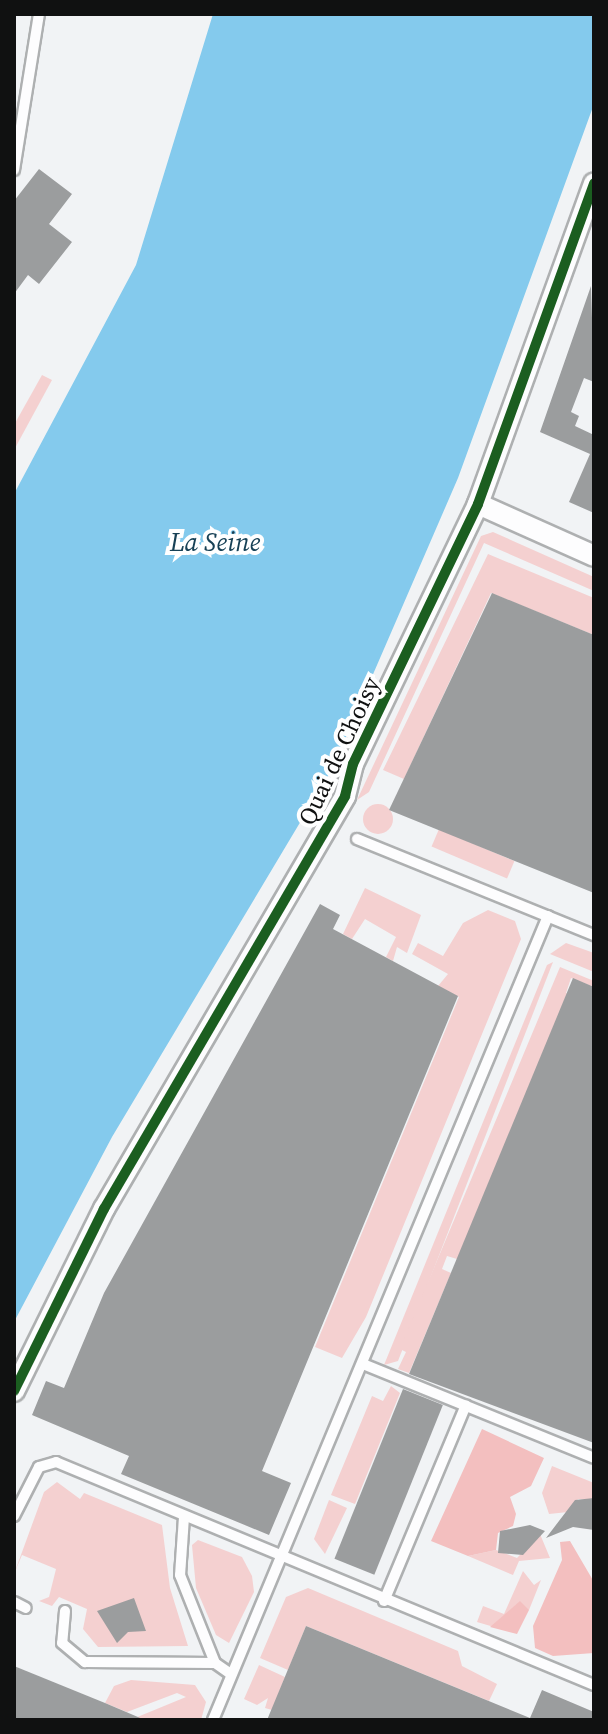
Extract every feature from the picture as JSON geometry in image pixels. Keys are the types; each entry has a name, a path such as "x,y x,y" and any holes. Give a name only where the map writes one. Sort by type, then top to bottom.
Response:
{"street":[{"name":"Quai de Choisy","path":"14,1391 104,1209 345,796 353,764 478,504 594,183"},
{"path":"478,504 594,556"}],"lane":[{"path":"14,170 39,14"},
{"path":"357,839 594,935"},
{"path":"213,1720 283,1560 548,916"},
{"path":"363,1364 594,1458"},
{"path":"384,1601 466,1405"},
{"path":"14,1516 39,1467 56,1462 283,1560 594,1685"},
{"path":"184,1517 180,1575 215,1663 231,1674"},
{"path":"14,1602 26,1608"},
{"path":"65,1611 62,1643 85,1662 215,1663"}],"shaded area":[{"path":"42,375 52,380 14,450 14,425"},
{"path":"493,532 594,577 594,591 484,543 369,792 357,800 481,536"},
{"path":"488,554 594,598 594,635 491,593 404,779 383,770"},
{"path":"378,804 389,808 393,819 389,830 378,834 367,830 363,819 367,808"},
{"path":"439,829 514,861 507,879 432,846"},
{"path":"365,888 421,915 407,953 397,947 393,961 386,957 396,937 365,919 352,939 343,934"},
{"path":"488,910 515,921 521,939 366,1317 342,1358 315,1347 459,997 438,986 448,974 412,954 418,943 443,956 463,923"},
{"path":"566,943 594,953 594,972 550,954"},
{"path":"553,962 398,1361 384,1365 547,965"},
{"path":"560,967 594,981 594,987 571,978 566,993 594,1003 457,1259 447,1256 442,1269 451,1273 409,1373 398,1369 406,1352 400,1349"},
{"path":"391,1386 400,1393 355,1504 331,1495 372,1396 383,1401"},
{"path":"482,1429 544,1458 531,1486 510,1497 516,1514 513,1526 498,1533 496,1550 468,1556 431,1541"},
{"path":"552,1466 594,1483 594,1500 578,1499 568,1512 549,1514 542,1493"},
{"path":"57,1482 80,1499 84,1493 162,1525 170,1588 188,1646 98,1647 83,1629 87,1609 59,1597 52,1606 39,1601 49,1597 56,1569 22,1555 14,1574 44,1492"},
{"path":"329,1500 347,1508 325,1554 314,1539"},
{"path":"540,1534 550,1558 519,1561 513,1575 468,1556 496,1550 517,1558"},
{"path":"198,1540 242,1557 252,1576 254,1592 229,1643 216,1635 196,1588 192,1545"},
{"path":"570,1541 594,1582 594,1653 553,1656 535,1648 533,1626 562,1560 560,1542"},
{"path":"523,1571 534,1585 541,1580 529,1610 514,1609 494,1627 477,1622 483,1606 504,1614"},
{"path":"308,1588 458,1651 462,1666 497,1684 489,1701 306,1626 288,1670 260,1658 286,1597"},
{"path":"520,1601 529,1610 517,1634 490,1627"},
{"path":"259,1665 285,1677 272,1710 265,1708 268,1698 257,1705 244,1699"},
{"path":"131,1680 195,1685 206,1702 201,1720 130,1720 186,1697 177,1693 127,1712 105,1703 114,1686"}],"water":[{"name":"La Seine","path":"213,14 594,14 594,104 458,478 332,769 112,1137 14,1322 14,494 136,265"}],"building":[{"path":"39,169 72,194 49,224 72,242 39,284 28,275 14,294 14,201"},
{"path":"591,286 594,382 584,378 571,412 579,416 575,426 594,435 594,513 569,502 590,454 540,432"},
{"path":"492,593 594,635 594,893 389,810"},
{"path":"320,904 340,915 333,929 458,996 262,1471 291,1483 269,1535 121,1474 129,1456 32,1415 46,1381 64,1388 104,1293"},
{"path":"573,978 594,987 594,1443 409,1374"},
{"path":"403,1389 443,1405 374,1575 334,1559"},
{"path":"594,1498 594,1530 573,1527 546,1538 575,1500"},
{"path":"530,1525 545,1531 523,1555 498,1553 500,1531"},
{"path":"134,1598 146,1631 128,1632 117,1643 97,1611"},
{"path":"306,1626 530,1718 542,1690 594,1712 594,1720 267,1720"},
{"path":"14,1666 105,1703 145,1720 14,1720"}],"cycle path":[{"path":"14,1391 104,1209 345,796 353,764 478,504 594,183"}]}
